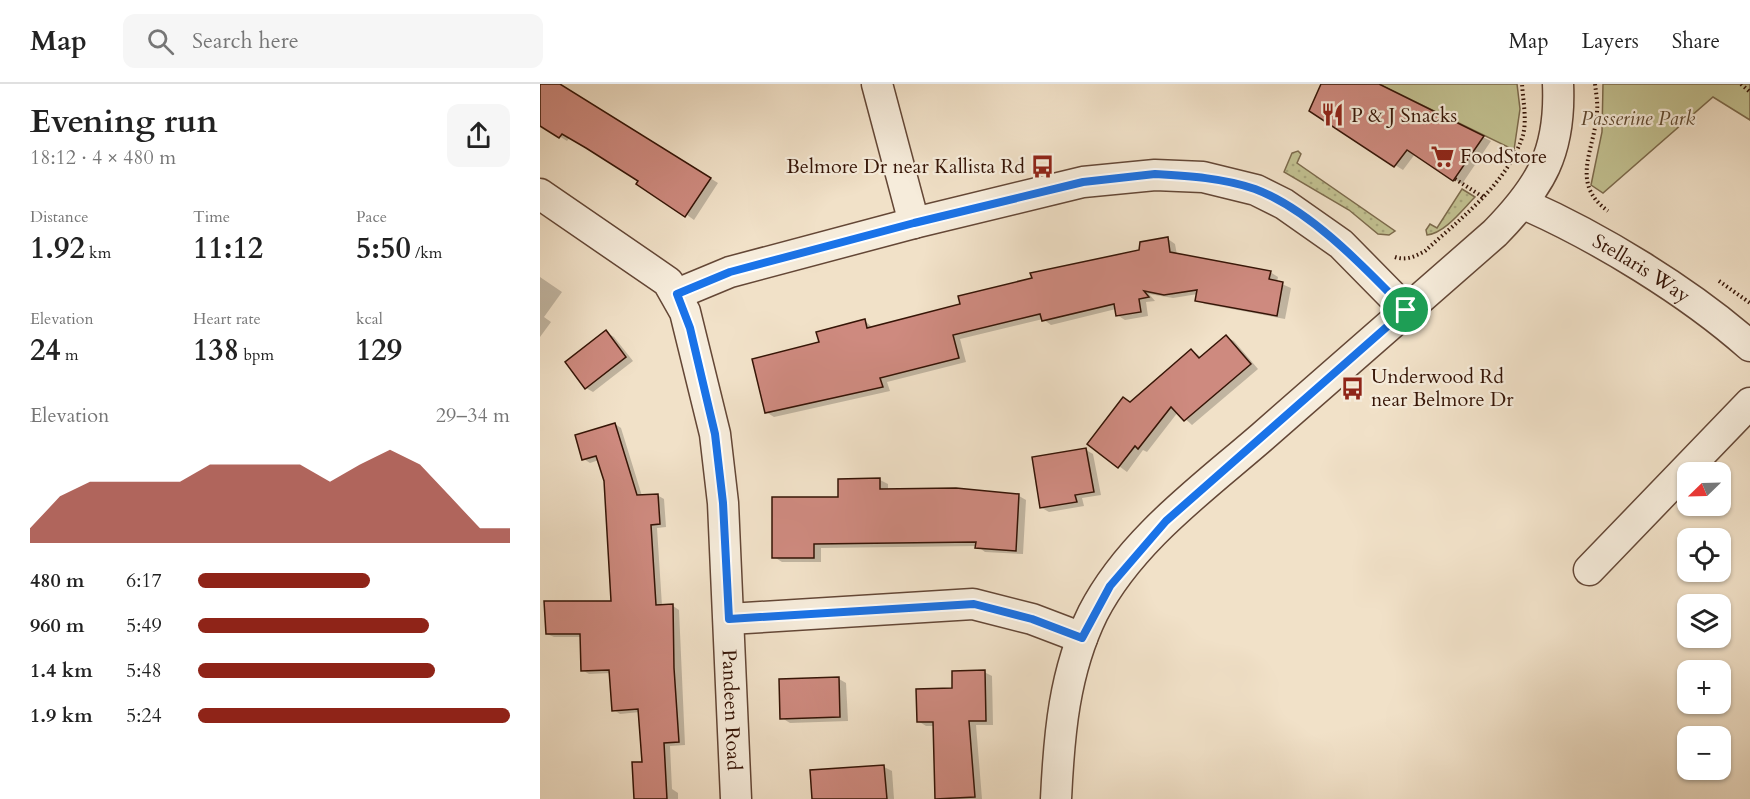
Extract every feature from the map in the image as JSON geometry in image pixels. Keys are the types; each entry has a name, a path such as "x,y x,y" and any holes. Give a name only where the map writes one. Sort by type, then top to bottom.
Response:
{"street":[{"path":"877,84 914,223"},
{"path":"1056,799 1060,724 1082,638 1110,586 1166,521 1495,233 1524,204 1547,164 1559,114 1558,84"},
{"path":"677,294 730,272 914,223 1083,182 1155,174 1203,177 1256,190 1284,204 1341,244 1406,310"},
{"name":"Pandeen Road","path":"540,194 653,271 677,294 690,328 715,434 723,503 736,799"},
{"name":"Stellaris Way","path":"1524,204 1561,221 1675,288 1750,346"},
{"path":"1589,570 1750,403"},
{"path":"729,619 974,604 1032,619 1082,638"}],"path":[{"path":"1416,256 1483,197 1509,164 1523,133 1522,84"},
{"path":"1595,84 1598,112 1588,156 1587,180 1589,192 1596,203 1615,216"},
{"path":"1741,84 1750,92"},
{"path":"1455,178 1483,197"},
{"path":"1711,276 1750,303"}],"green space":[{"path":"1379,84 1517,84 1520,109 1514,150"},
{"name":"Passerine Park","path":"1603,84 1750,84 1750,120 1713,97 1603,193 1591,185 1602,132"},
{"path":"1298,151 1301,154 1297,163 1395,231 1389,235 1378,234 1349,210 1284,172 1292,153"},
{"path":"1462,189 1475,197 1447,226 1427,235 1426,230 1430,224 1437,228"}],"building":[{"path":"540,84 560,84 711,178 685,217 636,184 638,181 586,148 562,134 559,138 540,126"},
{"path":"1321,84 1379,84 1484,136 1453,181 1407,150 1394,167 1309,111"},
{"path":"1168,237 1170,252 1271,271 1269,279 1283,282 1277,316 1195,301 1197,290 1164,295 1144,291 1149,297 1139,299 1141,312 1116,316 1114,304 1042,321 1040,314 953,335 959,358 880,378 883,387 765,413 752,359 819,342 816,332 865,319 867,328 960,304 958,296 1032,278 1030,273 1139,250 1140,242"},
{"path":"606,330 626,357 585,389 565,362"},
{"path":"1226,335 1251,364 1184,421 1171,407 1138,449 1135,446 1118,468 1087,444 1123,397 1130,402 1191,349 1199,358"},
{"path":"615,423 637,495 658,494 660,524 651,525 656,605 673,604 679,742 664,743 667,799 634,799 632,762 642,762 638,709 612,711 609,670 581,671 580,634 546,634 544,601 611,601 604,481 596,456 582,460 575,435"},
{"path":"1086,448 1094,492 1075,495 1077,502 1040,508 1032,457"},
{"path":"880,478 880,489 956,488 1019,494 1016,551 975,548 976,542 814,544 814,558 772,558 772,497 838,497 838,479"},
{"path":"985,670 986,721 969,721 975,797 935,799 933,722 917,722 916,689 952,688 952,671"},
{"path":"839,677 840,717 780,719 779,679"},
{"path":"884,765 887,799 812,799 810,770"}],"place":[{"name":"P & J Snacks","path":"1333,115"},
{"name":"FoodStore","path":"1442,156"},
{"name":"Belmore Dr near Kallista Rd","path":"1043,166"},
{"name":"Underwood Rd near Belmore Dr","path":"1353,388"}],"route":[{"path":"1155,174 1203,177 1256,190 1284,204 1341,244 1406,310 1166,521 1110,586 1094,611 1082,638 1032,619 974,604 729,619 723,503 715,434 686,312 677,294 705,280 914,223 1083,182 1155,174"}]}
